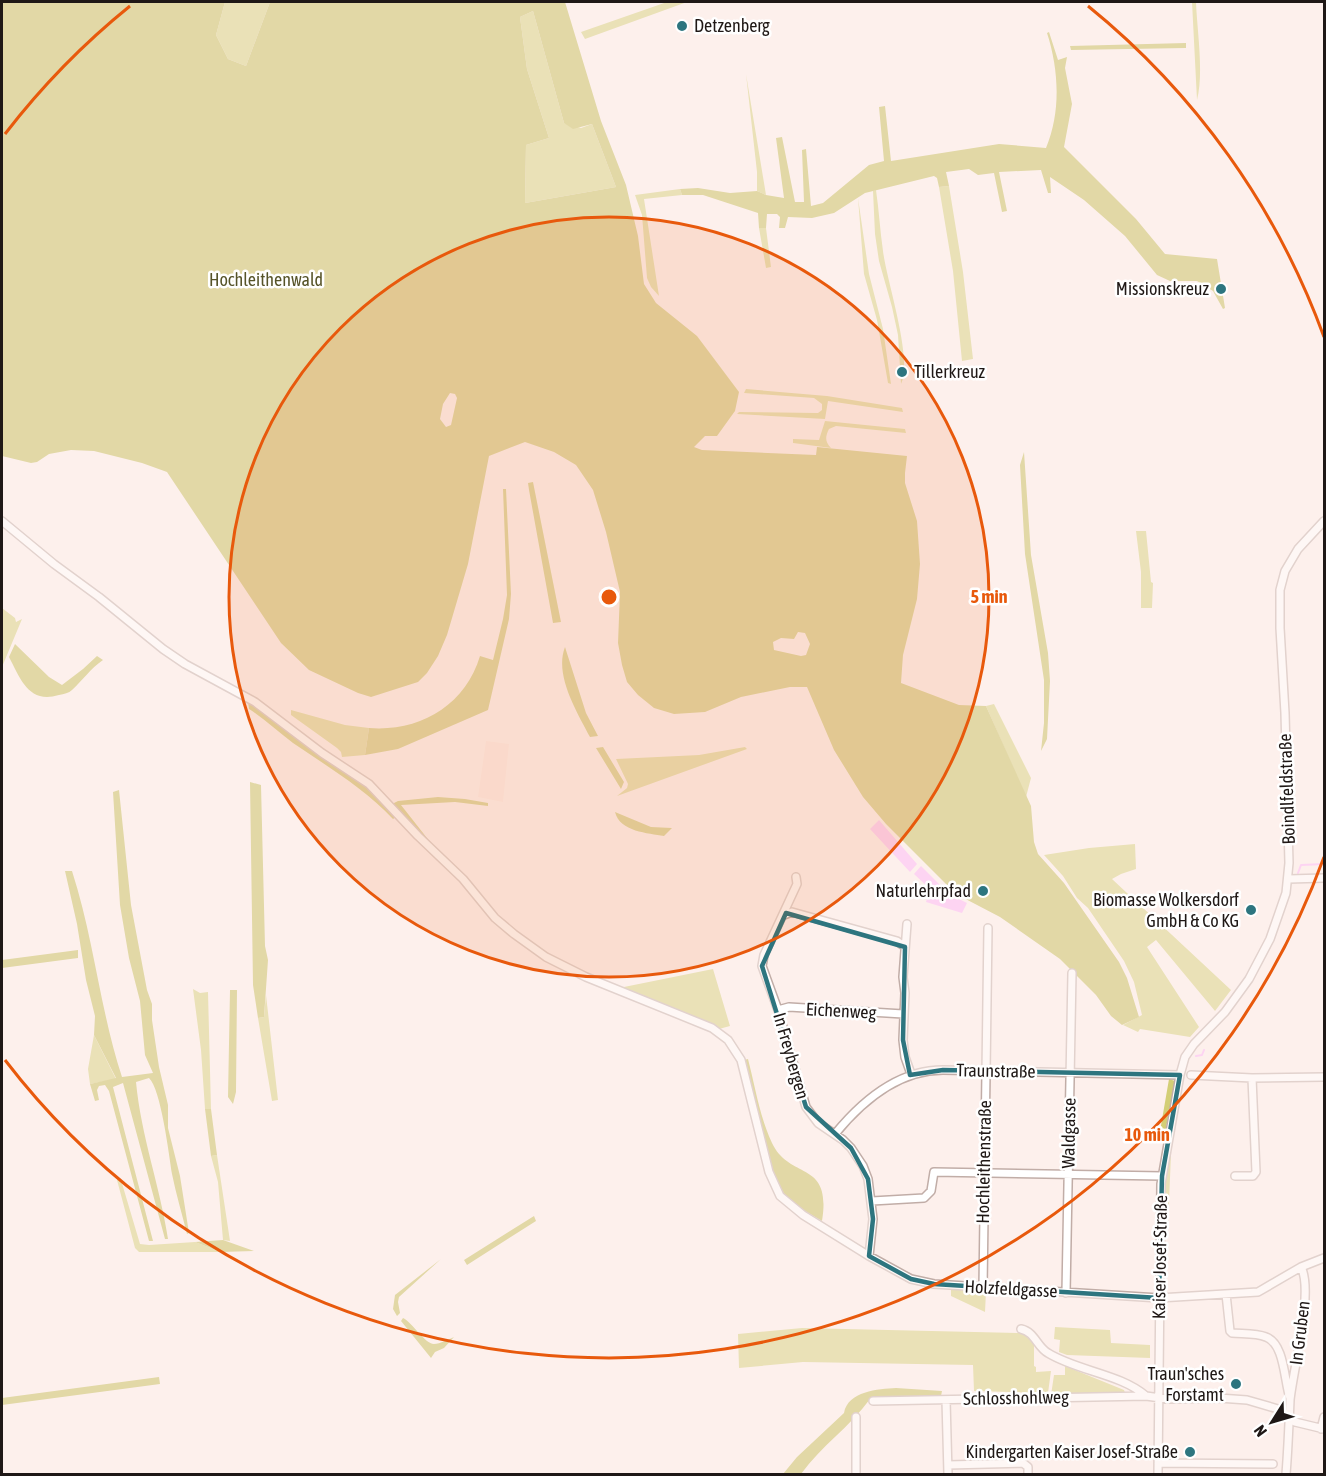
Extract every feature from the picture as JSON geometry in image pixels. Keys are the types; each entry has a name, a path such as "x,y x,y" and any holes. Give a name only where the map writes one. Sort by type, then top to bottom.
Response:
{"street":[{"name":"Holzfeldgasse","path":"2,520 54,564 163,649 199,672 255,702 369,784 463,879 495,918 528,945 546,957 586,977 695,1020 721,1034 733,1046 741,1060 769,1172 780,1196 803,1215 869,1256 911,1279 934,1284 1159,1298 1260,1291 1302,1267 1324,1258"},
{"name":"Boindlfeldstraße","path":"1194,1044 1225,1012 1249,979 1262,956 1279,916 1288,879 1280,591 1285,571 1294,555 1324,521"},
{"name":"In Freybergen","path":"796,878 797,884 762,963 806,1107 818,1123 843,1140 857,1155 868,1179 873,1219 869,1256"},
{"path":"1288,879 1324,878"},
{"path":"784,915 789,912 897,940 904,947"},
{"name":"Eichenweg","path":"907,924 904,947 903,1048 911,1074"},
{"name":"Hochleithenstraße","path":"983,1288 988,928"},
{"name":"Waldgasse","path":"1066,1293 1072,973"},
{"name":"Eichenweg","path":"778,1011 789,1007 903,1014"},
{"name":"Kaiser Josef-Straße","path":"1158,1474 1162,1176 1180,1075 1185,1057 1194,1044"},
{"name":"Traunstraße","path":"835,1134 859,1108 874,1096 911,1074 933,1070 1180,1075"},
{"path":"1191,1075 1252,1078 1324,1077"},
{"path":"1235,1176 1253,1176 1256,1172 1252,1078"},
{"path":"872,1201 924,1198 931,1191 934,1172 1162,1176"},
{"name":"In Gruben","path":"1290,1399 1304,1310 1305,1284 1302,1267"},
{"path":"1226,1294 1230,1331 1263,1336 1272,1342 1282,1363 1290,1399 1286,1474"},
{"path":"1021,1329 1032,1334 1046,1353 1121,1382 1146,1396"},
{"name":"Schlosshohlweg","path":"873,1401 1146,1396 1168,1399 1219,1398 1247,1400 1270,1406 1301,1424 1323,1429"},
{"path":"946,1400 948,1474"},
{"path":"855,1474 856,1417"},
{"path":"1323,1429 1324,1418"},
{"path":"948,1465 1023,1463 1028,1467 1028,1474"},
{"path":"1158,1463 1273,1464"}],"highlighted area":[{"path":"786,913 905,947 903,1040 910,1075 943,1070 1180,1075 1162,1176 1159,1298 934,1284 911,1279 869,1256 873,1219 868,1179 851,1148 806,1107 762,966"}],"shaded area":[{"path":"225,2 270,2 246,66 228,59 216,35"},
{"path":"667,2 687,2 585,39 581,32"},
{"path":"1192,2 1196,2 1200,51 1197,100"},
{"path":"533,11 564,123 581,128 592,124 616,187 525,203 526,145 549,138 527,69 520,17"},
{"path":"746,74 766,195 757,191"},
{"path":"949,186 963,272 973,359 962,361 953,271 939,187"},
{"path":"680,189 682,195 644,199 659,296 647,278 642,215 635,195"},
{"path":"876,190 885,265 902,339 904,372 901,384 898,335 879,261 875,234 873,191"},
{"path":"858,198 869,274 883,329 891,384 888,383 877,320 864,274"},
{"path":"759,228 766,228 771,267 766,268"},
{"path":"746,389 827,396 902,408 903,412 828,401 825,419 737,414 739,412 818,413 822,410 822,404 814,398 744,393"},
{"path":"825,421 905,429 906,433 836,426 829,429 827,434 826,439 831,448 793,443 793,439 819,440"},
{"path":"1136,531 1146,531 1151,582 1153,583 1152,608 1141,608 1141,572"},
{"path":"2,608 15,618 16,622 22,619 2,667"},
{"path":"994,704 1031,778 1026,797 986,706"},
{"path":"291,710 345,725 369,728 365,755 342,757 337,748 291,715"},
{"path":"486,741 509,744 503,802 478,797"},
{"path":"745,747 747,749 617,796 627,788 628,784 616,759 699,755"},
{"path":"879,820 917,864 910,872 870,829"},
{"path":"1135,844 1136,869 1112,879 1231,990 1215,1011 1156,940 1147,947 1199,1027 1190,1037 1140,1029 1138,1032 1123,1025 1142,1015 1134,982 1124,961 1088,908 1077,898 1063,876 1044,855"},
{"path":"921,866 949,894 967,903 962,913 926,902 930,889 914,874"},
{"path":"713,969 730,1026 719,1029 705,1021 619,988"},
{"path":"193,989 200,993 208,992 211,1109 205,1109 201,1050"},
{"path":"266,995 278,1100 272,1101 258,1018 264,1017"},
{"path":"94,1035 116,1079 90,1084 88,1069"},
{"path":"1169,1079 1175,1081 1164,1138 1159,1137"},
{"path":"1169,1154 1171,1154 1168,1227 1164,1226 1165,1179"},
{"path":"217,1155 230,1241 223,1240 218,1182 211,1156"},
{"path":"117,1180 121,1180 140,1244 195,1242 221,1252 139,1252 135,1248"},
{"path":"951,1289 986,1292 985,1312 951,1296"},
{"path":"1055,1327 1110,1330 1111,1343 1150,1345 1150,1358 1067,1355 1059,1352 1060,1340 1054,1339"},
{"path":"802,1328 1022,1333 1034,1343 1036,1372 1051,1371 1048,1393 974,1391 973,1365 803,1362 739,1368 738,1334"},
{"path":"1065,1366 1124,1390 1125,1393 1051,1395 1054,1375 1065,1375"}],"green space":[{"name":"Hochleithenwald","path":"2,2 225,2 216,35 228,59 246,66 270,2 565,2 601,121 626,185 638,236 644,284 656,303 697,336 739,392 735,411 717,436 705,436 694,447 702,450 816,455 817,447 907,456 905,483 917,521 920,564 917,599 903,655 901,683 959,705 986,706 1031,806 1034,842 1038,854 1064,883 1119,962 1127,978 1139,1017 1122,1025 1111,1016 1096,995 1060,959 1000,917 956,894 886,824 863,797 834,750 807,687 790,687 741,697 705,712 674,714 654,708 638,695 627,682 622,665 618,643 620,592 606,532 593,490 576,465 554,452 525,442 489,456 468,564 447,635 438,656 418,682 371,697 309,670 281,643 167,472 94,451 71,450 49,454 31,463 2,456","holes":["533,11 564,123 573,129 592,124 616,187 525,203 526,145 549,138 527,69 520,17","450,393 455,394 457,398 451,425 446,427 440,419 443,404","798,632 805,633 810,644 806,655 774,650 773,642 781,638 794,639"]},
{"path":"1049,32 1058,60 1067,57 1065,68 1072,104 1064,147 1136,219 1165,254 1217,259 1225,308 1223,309 1213,291 1197,281 1170,281 1157,275 1125,236 1084,200 1050,177 1051,193 1048,193 1041,170 999,172 1007,211 1002,212 994,173 978,175 969,169 946,172 949,186 939,187 937,178 934,176 865,193 834,213 812,218 788,217 785,228 779,228 780,217 777,214 767,214 766,228 759,228 758,213 703,195 682,195 680,189 698,188 730,193 757,191 784,198 776,138 782,137 795,202 804,202 802,150 806,149 811,206 823,203 869,165 884,161 879,107 885,106 891,161 999,144 1046,148 1054,120 1057,91 1054,62 1047,33"},
{"path":"1186,43 1186,48 1071,50 1070,46"},
{"path":"1024,452 1031,555 1048,653 1050,681 1047,739 1041,751 1044,723 1044,680 1025,554 1020,465"},
{"path":"533,482 561,622 553,623 528,483"},
{"path":"503,489 506,489 511,594 509,619 488,710 398,749 365,755 369,728 405,725 438,712 463,689 473,674 480,656 493,660 507,595"},
{"path":"15,644 49,677 62,685 97,656 103,660 69,692 49,697 40,696 33,693 22,682 9,657"},
{"path":"565,647 586,713 598,736 590,737 568,693 562,669"},
{"path":"248,702 345,769 396,817 393,819 358,788 249,709"},
{"path":"603,747 624,782 621,789 596,748"},
{"path":"250,782 261,785 265,946 268,960 264,1017 258,1018 253,985"},
{"path":"119,790 131,905 147,990 152,1004 159,1067 168,1105 168,1128 180,1176 189,1233 187,1234 175,1189 161,1108 153,1085 149,1078 136,1082 142,1122 168,1239 165,1239 123,1083 113,1087 153,1241 149,1241 109,1091 105,1085 99,1086 97,1090 99,1100 95,1101 90,1084 116,1078 94,1035 95,1016 65,871 72,871 80,897 114,1052 122,1077 153,1073 145,1055 140,1001 129,958 120,905 113,792"},
{"path":"438,797 488,803 488,806 455,802 401,805 438,852 392,804 398,801"},
{"path":"615,812 651,827 672,828 664,836 635,830 623,824"},
{"path":"78,950 78,958 2,968 2,960"},
{"path":"230,990 237,990 236,1092 233,1104 228,1097"},
{"path":"748,1059 761,1113 772,1143 780,1155 815,1179 821,1188 822,1221 791,1203 781,1192 771,1172 744,1060"},
{"path":"205,1109 211,1109 217,1155 211,1156"},
{"path":"534,1216 536,1221 467,1265 464,1260"},
{"path":"223,1240 254,1251 221,1252 195,1242"},
{"path":"441,1259 399,1297 400,1313 397,1316 393,1309 395,1295"},
{"path":"403,1318 430,1343 439,1343 454,1337 431,1358 401,1321"},
{"path":"159,1377 160,1384 2,1405 2,1398"},
{"path":"896,1388 942,1391 941,1396 870,1399 801,1474 783,1474 797,1457 844,1413 851,1400 865,1393"}],"waterway":[{"path":"1298,873 1301,865 1324,864"},
{"path":"1196,1056 1202,1055 1204,1050"}],"place":[{"name":"Detzenberg","path":"682,26"},
{"name":"Missionskreuz","path":"1221,289"},
{"name":"Tillerkreuz","path":"902,372"},
{"name":"Naturlehrpfad","path":"983,891"},
{"name":"Biomasse Wolkersdorf GmbH & Co KG","path":"1251,910"},
{"name":"Traun'sches Forstamt","path":"1236,1384"},
{"name":"Kindergarten Kaiser Josef-Straße","path":"1190,1452"}]}
